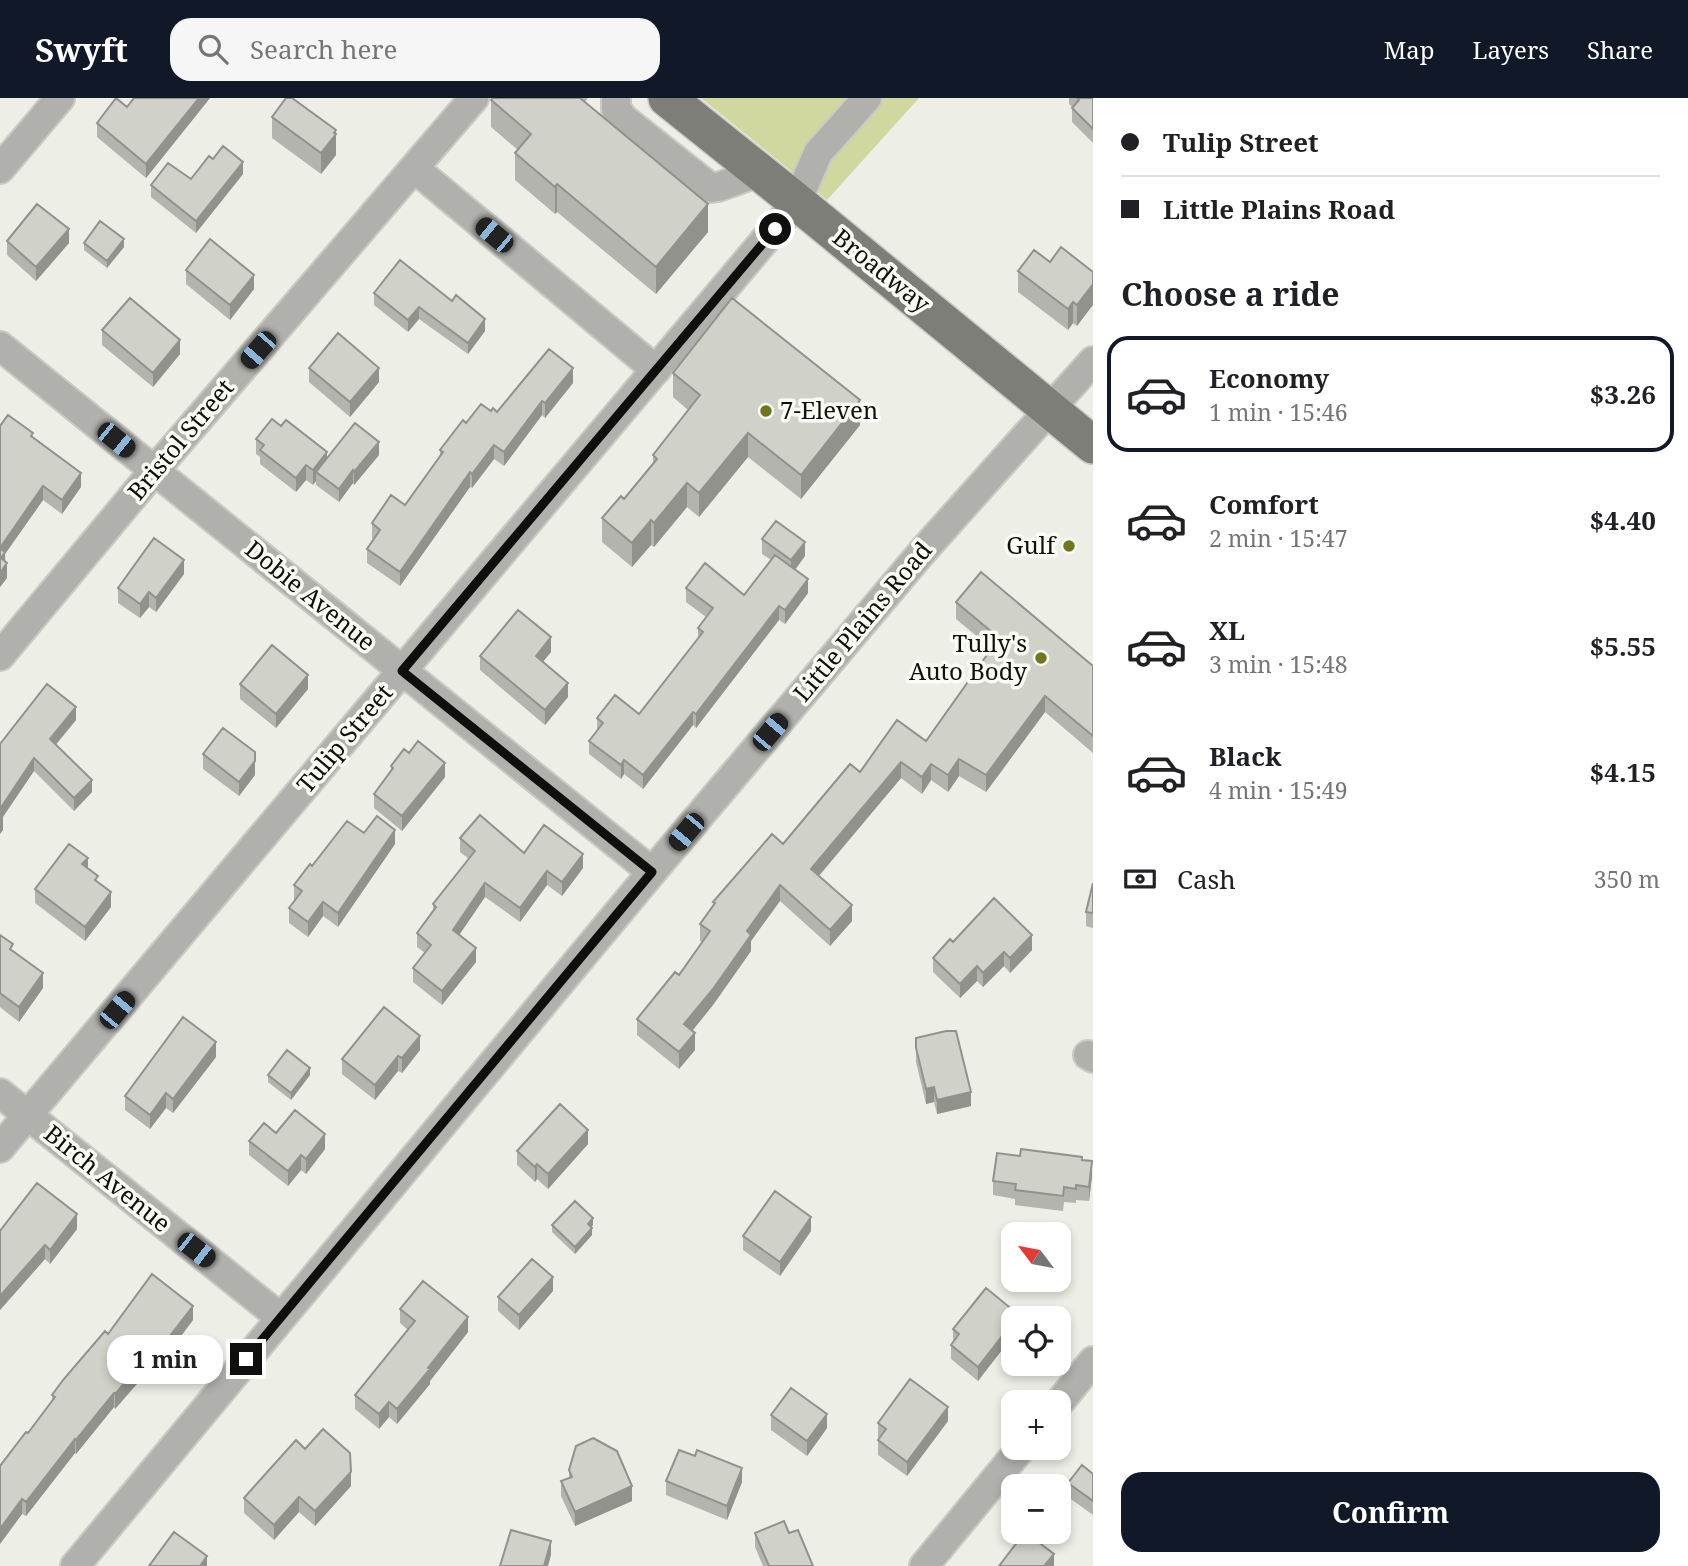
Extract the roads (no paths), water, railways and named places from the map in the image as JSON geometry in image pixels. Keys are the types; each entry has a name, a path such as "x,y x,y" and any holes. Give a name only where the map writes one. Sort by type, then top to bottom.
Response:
{"main road":[{"name":"Broadway","path":"667,98 1093,445"}],"street":[{"path":"0,169 60,98"},
{"name":"Bristol Street","path":"0,656 154,471 474,98"},
{"path":"616,98 616,109 624,119 711,188 760,172"},
{"name":"Tulip Street","path":"0,1148 797,202 818,153 867,98"},
{"path":"414,169 656,370"},
{"name":"Dobie Avenue","path":"0,346 652,872"},
{"name":"Little Plains Road","path":"75,1566 652,872 923,551 1093,361"},
{"name":"Birch Avenue","path":"0,1093 281,1318"},
{"path":"1069,1390 1093,1361"},
{"path":"924,1566 1011,1460"}],"place":[{"name":"7-Eleven","path":"766,411"},
{"name":"Gulf","path":"1069,546"},
{"name":"Tully's Auto Body","path":"1041,658"}]}
